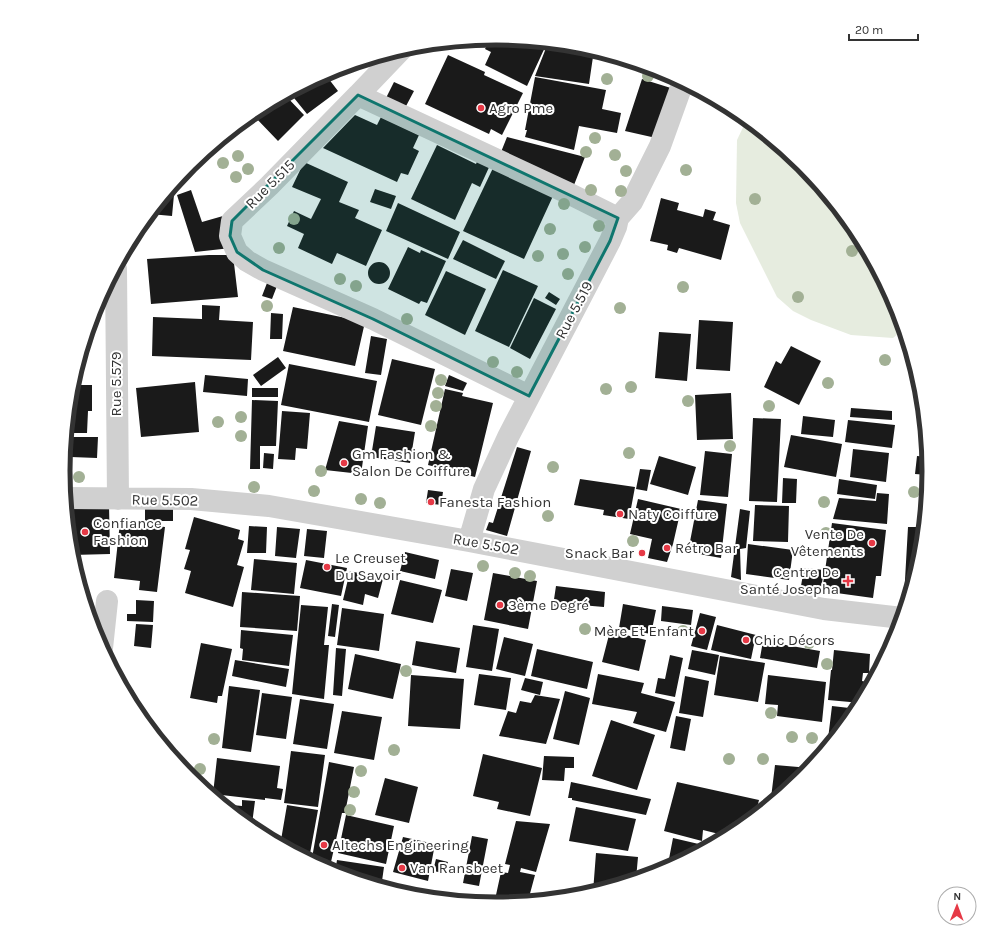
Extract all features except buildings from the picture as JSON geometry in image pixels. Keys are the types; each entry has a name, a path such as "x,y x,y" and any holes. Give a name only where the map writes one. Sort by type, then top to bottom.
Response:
{"street":[{"name":"Rue 5.515","path":"393,58 269,186 232,221 230,236 237,252 247,261 263,270 373,319 529,396"},
{"name":"Rue 5.519","path":"469,541 484,489 529,396 603,255 616,227 618,218 632,202 660,146 681,87"},
{"path":"358,95 618,218"},
{"name":"Rue 5.579","path":"116,279 118,499"},
{"name":"Rue 5.502","path":"71,498 191,499 269,506 469,541 824,609 896,617"},
{"path":"103,635 107,601"}],"highlighted area":[{"path":"358,95 618,218 610,241 529,396 373,319 263,270 237,252 230,236 232,221"}],"shaded area":[{"path":"744,125 777,151 817,190 851,234 879,283 899,333 893,338 851,335 811,320 793,311 777,297 740,223 736,203 737,140"}],"place":[{"name":"Agro Pme","path":"481,108"},
{"name":"Gm Fashion & Salon De Coiffure","path":"344,463"},
{"name":"Fanesta Fashion","path":"431,502"},
{"name":"Naty Coiffure","path":"620,514"},
{"name":"Confiance Fashion","path":"85,532"},
{"name":"Vente De Vêtements","path":"872,543"},
{"name":"Rétro Bar","path":"667,548"},
{"name":"Snack Bar","path":"642,553"},
{"name":"Le Creuset Du Savoir","path":"327,567"},
{"name":"Centre De Santé Josepha","path":"848,581"},
{"name":"3ème Degré","path":"500,605"},
{"name":"Mère Et Enfant","path":"702,631"},
{"name":"Chic Décors","path":"746,640"},
{"name":"Altechs Engineering","path":"324,845"},
{"name":"Van Ransbeet","path":"402,868"}]}
